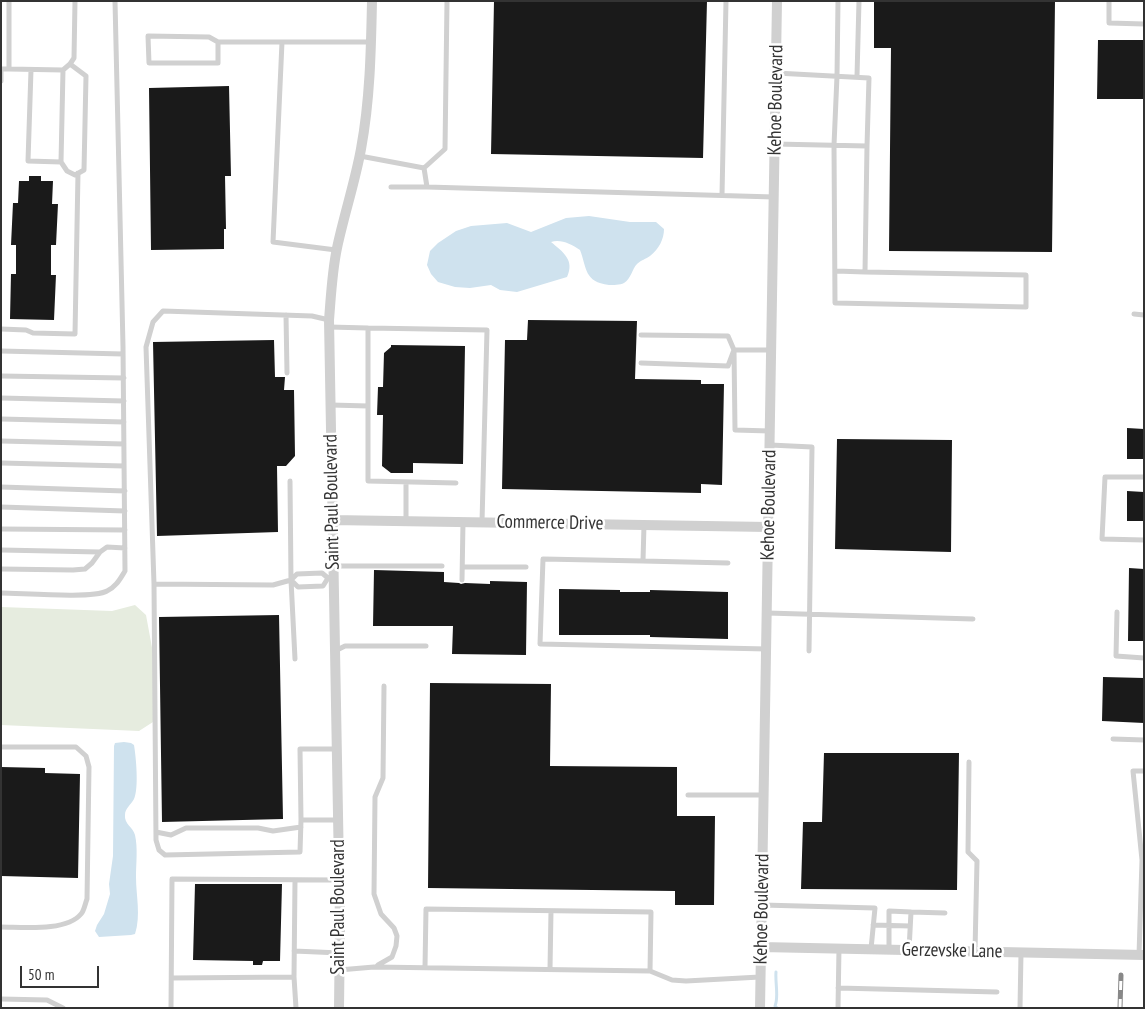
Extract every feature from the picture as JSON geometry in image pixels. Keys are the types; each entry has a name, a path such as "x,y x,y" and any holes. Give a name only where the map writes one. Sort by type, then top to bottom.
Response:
{"street":[{"name":"Saint Paul Boulevard","path":"339,1008 339,880 335,651 331,578 333,566 329,323 331,285 337,250 360,156 369,95 372,1"},
{"name":"Kehoe Boulevard","path":"760,1008 777,1"},
{"name":"Commerce Drive","path":"332,520 768,527"},
{"name":"Gerzevske Lane","path":"761,947 1141,955"}],"lane":[{"path":"9,1 9,69"},
{"path":"1,81 2,69 63,70 70,64 74,58 75,1"},
{"path":"1,593 90,595 106,592 117,584 125,572 124,354 115,1"},
{"path":"424,168 445,149 448,1"},
{"path":"722,194 726,1"},
{"path":"836,271 1026,275 1026,307 835,303 834,145 838,1"},
{"path":"857,76 859,1"},
{"path":"1109,1 1109,23 1144,24"},
{"path":"218,42 218,63 149,63 148,36 209,37 218,42 371,42"},
{"path":"282,42 273,242 337,250"},
{"path":"63,70 61,162 67,171 75,175 84,170 86,76 70,64"},
{"path":"31,70 28,161 61,162"},
{"path":"776,73 869,78 865,272"},
{"path":"775,144 867,146"},
{"path":"360,156 424,168"},
{"path":"424,168 427,187"},
{"path":"1,329 26,330 33,333 74,334 78,173"},
{"path":"391,187 722,194 774,197"},
{"path":"337,749 300,750 302,820 300,852 165,855 159,850 156,832 154,584 146,347 153,322 164,312 312,316 329,323 368,328 487,330 482,522"},
{"path":"1134,314 1144,315"},
{"path":"286,315 287,372"},
{"path":"368,328 368,481 456,483"},
{"path":"641,335 728,336 734,350 735,430 770,431"},
{"path":"734,350 771,350"},
{"path":"641,363 728,366 734,350"},
{"path":"1,351 124,354"},
{"path":"1,376 124,378"},
{"path":"1,398 124,401"},
{"path":"330,405 368,406"},
{"path":"1,420 124,422"},
{"path":"1,441 124,444"},
{"path":"770,445 812,447 809,651"},
{"path":"1,463 124,466"},
{"path":"1144,477 1105,477 1102,539 1144,540"},
{"path":"290,481 291,580 296,659"},
{"path":"406,482 406,521"},
{"path":"1,487 125,491"},
{"path":"1,507 125,511"},
{"path":"462,580 463,522"},
{"path":"643,561 644,525"},
{"path":"1,529 125,530"},
{"path":"1,569 73,570 85,568 92,563 100,552 107,548 125,548"},
{"path":"1,550 100,552"},
{"path":"728,563 543,559 540,644 767,649"},
{"path":"333,566 442,566"},
{"path":"463,567 526,567"},
{"path":"154,584 273,586 291,580 297,574 322,573 331,578 323,586 298,587 291,580"},
{"path":"767,612 973,619"},
{"path":"1117,612 1116,656 1144,658"},
{"path":"335,651 345,646 426,646"},
{"path":"374,967 392,957 397,936 394,928 381,914 374,894 375,797 383,778 384,686"},
{"path":"1113,739 1144,740"},
{"path":"1,746 76,747 86,756 89,767 87,899 81,914 69,923 51,928 1,926"},
{"path":"969,762 968,852 977,861 975,951"},
{"path":"1141,955 1142,860 1133,771 1144,772"},
{"path":"688,795 764,795"},
{"path":"302,820 338,820"},
{"path":"156,832 171,835 186,828 258,828 273,831 301,827"},
{"path":"171,1008 172,879 339,880"},
{"path":"295,880 294,977 296,1008"},
{"path":"762,905 875,908 872,949"},
{"path":"426,967 426,909 651,912 650,971"},
{"path":"550,969 551,911"},
{"path":"889,949 889,911 945,913"},
{"path":"909,950 911,912"},
{"path":"873,925 910,926"},
{"path":"838,1008 839,948"},
{"path":"294,951 340,952"},
{"path":"1020,1008 1021,952"},
{"path":"339,970 374,967 426,967 650,971 672,980 686,981 760,977"},
{"path":"172,978 294,977"},
{"path":"838,988 997,992"},
{"path":"1,999 47,1000 63,1008"}],"shaded area":[{"path":"135,605 146,615 153,653 153,722 139,731 1,725 1,607 112,611"}],"water":[{"path":"589,216 630,222 656,222 664,229 663,236 656,250 650,256 640,261 630,277 619,285 609,285 595,281 588,273 580,250 570,244 558,241 551,242 569,261 570,266 567,277 517,292 500,290 491,285 470,288 455,287 438,282 431,274 427,265 430,251 438,243 456,231 471,226 507,223 531,232 566,218"},
{"path":"124,742 134,745 136,764 136,794 126,810 125,818 134,832 136,840 138,920 135,934 99,937 95,931 104,914 110,894 109,884 113,856 114,746 115,743"}],"building":[{"path":"494,1 707,1 703,158 491,154"},
{"path":"874,1 1055,1 1052,252 889,251 891,48 874,48"},
{"path":"1098,40 1144,40 1144,99 1097,99"},
{"path":"229,86 231,176 225,176 226,229 224,229 224,249 151,250 149,88"},
{"path":"29,176 41,176 41,181 53,181 52,204 58,204 56,245 51,245 51,275 56,275 54,320 10,319 11,274 16,274 16,245 11,245 13,203 18,203 19,181 29,181"},
{"path":"528,320 637,321 635,379 701,380 701,384 724,384 722,485 701,484 701,493 502,489 505,340 527,340"},
{"path":"274,340 275,377 285,377 284,390 294,390 295,456 286,466 277,466 278,532 157,536 153,342"},
{"path":"391,345 465,346 463,464 413,463 413,473 391,473 382,466 383,415 377,415 378,387 383,387 384,353"},
{"path":"1127,428 1144,429 1144,459 1127,459"},
{"path":"837,439 952,440 951,552 835,549"},
{"path":"1127,491 1144,492 1144,521 1127,521"},
{"path":"1129,568 1144,569 1144,641 1128,641"},
{"path":"374,570 444,572 444,582 461,584 490,584 490,581 527,582 526,655 452,654 453,626 373,626"},
{"path":"559,589 620,590 620,592 650,592 650,590 728,592 728,639 650,637 650,635 559,635"},
{"path":"279,615 283,819 162,822 159,617"},
{"path":"1103,677 1144,678 1144,723 1102,721"},
{"path":"430,683 551,684 550,766 677,767 677,816 715,816 714,905 675,905 675,891 428,888"},
{"path":"824,753 959,753 957,890 801,889 803,822 822,822"},
{"path":"1,767 45,768 45,773 80,774 78,878 1,876"},
{"path":"195,884 282,884 280,961 263,961 262,965 253,965 253,961 193,960"}],"waterway":[{"path":"776,972 777,998 775,1006 777,1008"}],"railway":[{"path":"1120,1008 1121,975"}]}
